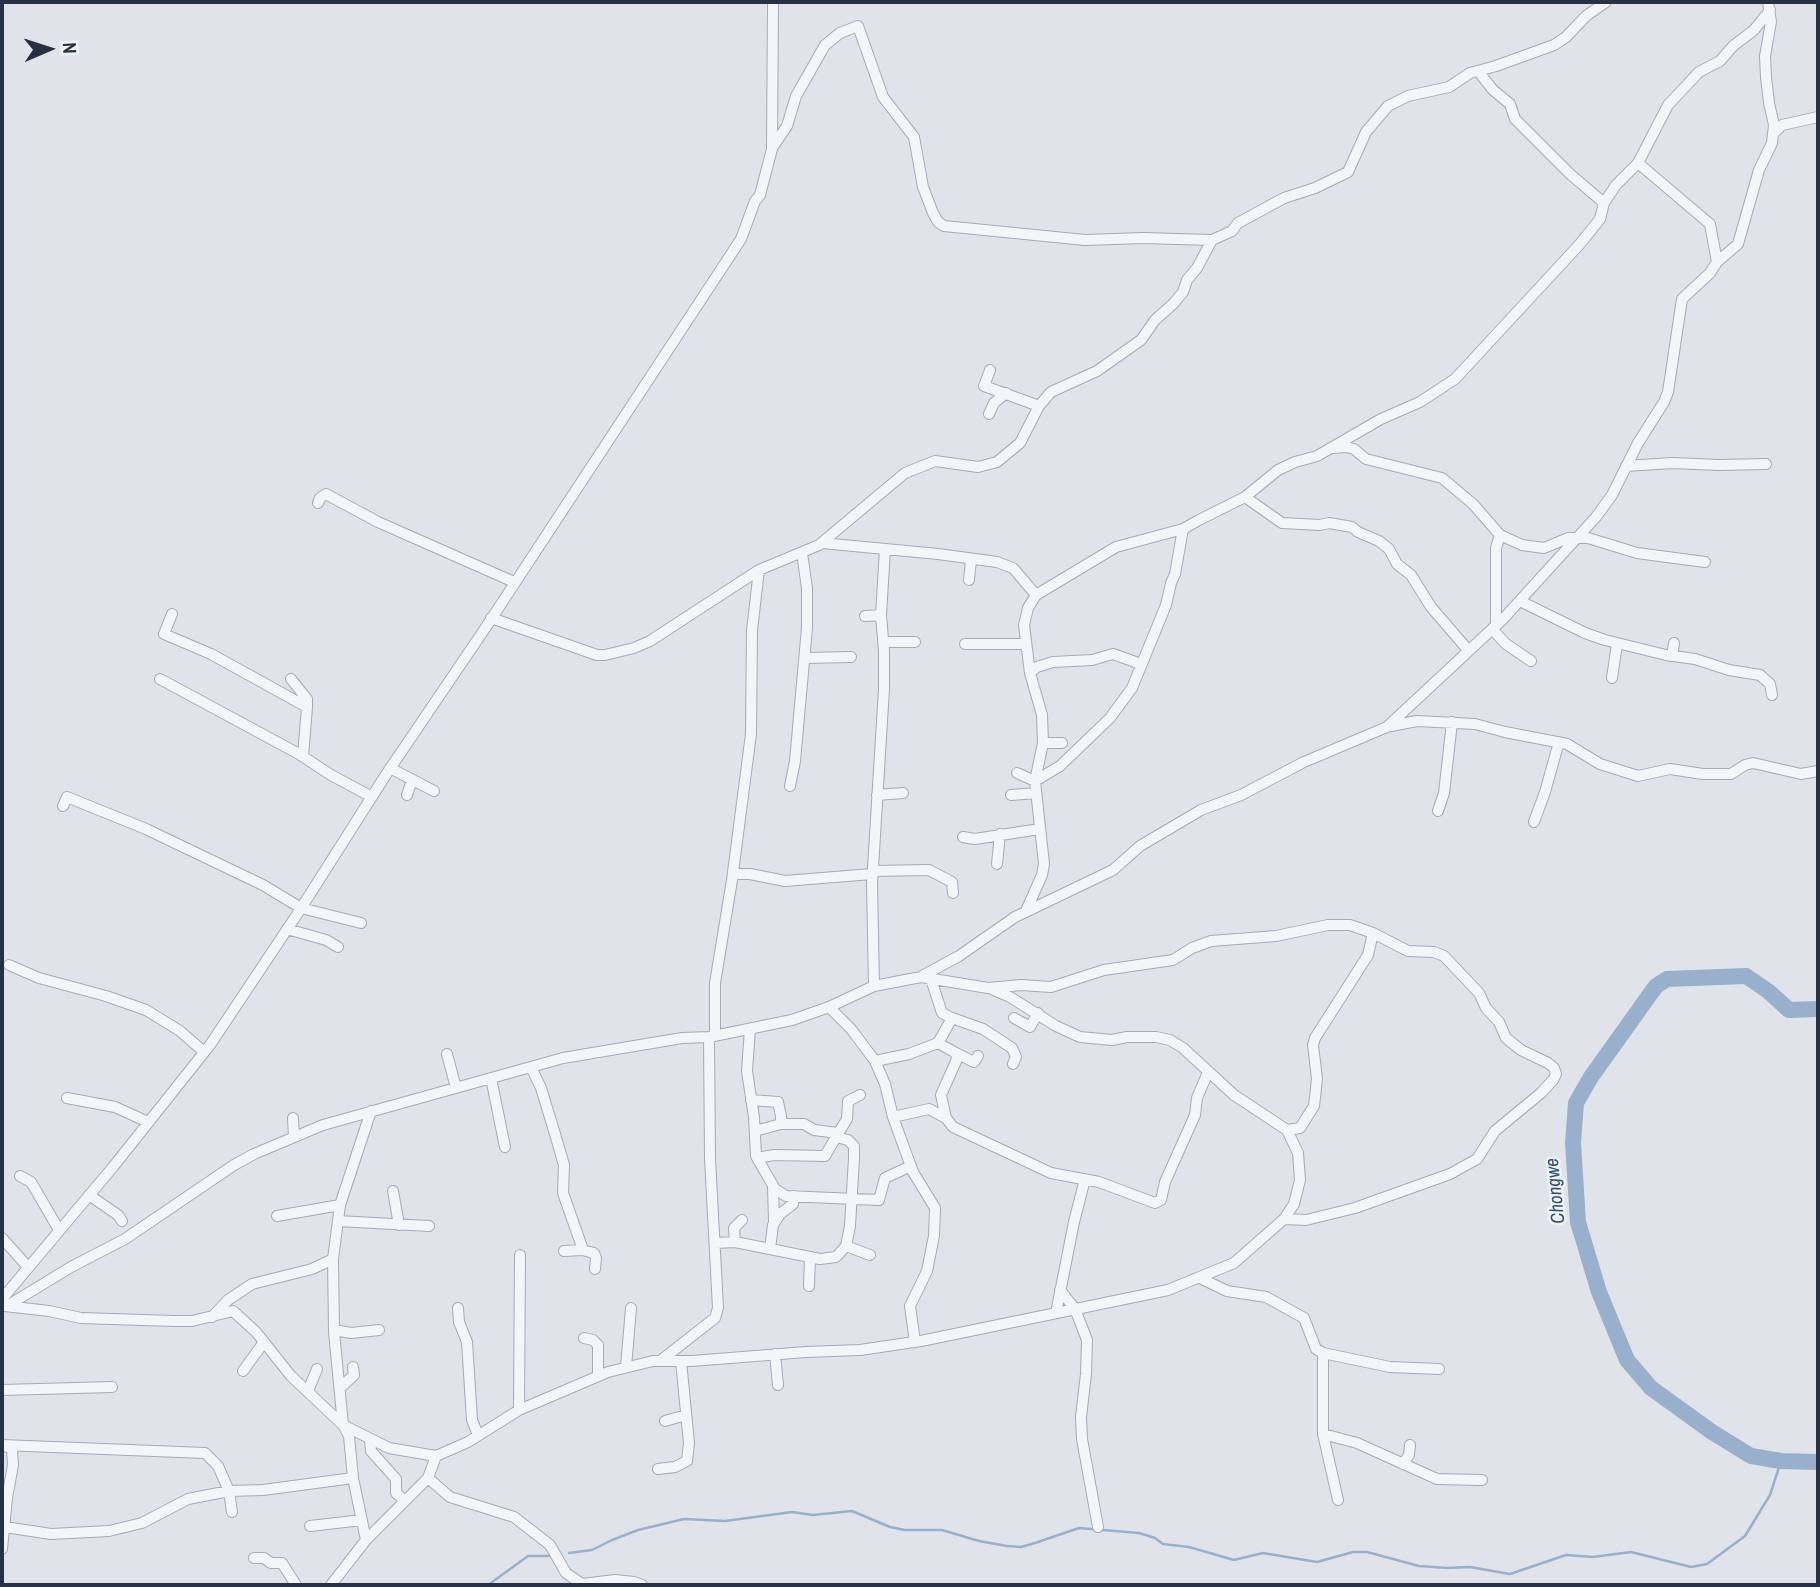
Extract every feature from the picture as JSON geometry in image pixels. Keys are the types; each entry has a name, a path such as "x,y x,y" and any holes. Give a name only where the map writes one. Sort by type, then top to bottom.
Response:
{"street":[{"path":"3,1304 28,1267 204,1052 740,239 760,195 772,149 773,2"},
{"path":"772,149 787,126 796,96 825,45 840,33 858,26 883,97 914,137 923,187 933,213 944,226 1085,240 1212,240 1232,231 1238,223 1284,198 1315,188 1348,172 1366,132 1382,112 1398,100 1449,87 1470,73 1553,45 1606,2"},
{"path":"1769,6 1766,77 1775,132"},
{"path":"1026,911 1044,864 1035,781 1043,743 1042,715 1030,673 1026,643 1026,617 1036,595 1116,547 1183,529 1245,497 1279,470 1317,456 1381,419 1420,402 1455,379 1600,219 1604,203 1638,163 1668,105 1699,72 1720,61 1732,46 1754,30 1769,6"},
{"path":"1478,71 1493,90 1510,104 1515,120 1604,203"},
{"path":"1387,727 1520,601 1612,495 1668,392 1682,299 1738,244 1759,170 1775,132 1782,125 1818,117"},
{"path":"1638,163 1710,224 1717,262"},
{"path":"491,618 605,656 634,648 650,641 759,570 821,543 905,473 935,461 978,467 997,462 1020,443 1039,406 1051,392 1097,371 1141,340 1155,320 1183,292 1187,280 1198,268 1212,240"},
{"path":"990,370 984,386 1039,406"},
{"path":"989,414 993,403 1006,393"},
{"path":"1331,448 1354,449 1366,459 1442,478 1473,504 1500,535 1522,545 1540,548 1568,538 1577,538 1608,543 1637,553 1705,562"},
{"path":"1626,466 1672,463 1719,466 1766,464"},
{"path":"318,503 326,494 378,522 514,582"},
{"path":"1245,497 1282,523 1329,523 1352,527 1379,541 1389,549 1397,564 1411,575 1431,607 1468,650"},
{"path":"1035,781 1060,766 1110,718 1132,688 1166,606 1183,529"},
{"path":"1500,535 1496,548 1494,627 1506,644 1531,661"},
{"path":"821,543 997,562 1013,568 1036,595"},
{"path":"874,986 872,873 884,689 881,615 885,549"},
{"path":"790,786 805,658 807,588 802,553"},
{"path":"969,580 971,560"},
{"path":"660,1361 715,1318 718,1308 710,1159 712,1036 715,983 733,874 751,734 752,629 759,570"},
{"path":"1520,601 1585,634 1617,644 1695,659 1729,670 1760,674 1770,684 1772,695"},
{"path":"172,614 164,634 211,654 307,706"},
{"path":"865,616 881,615"},
{"path":"884,642 915,642"},
{"path":"965,644 1026,643"},
{"path":"1672,656 1674,643"},
{"path":"1612,678 1617,644"},
{"path":"1030,673 1037,667 1053,662 1092,660 1113,654 1141,664"},
{"path":"805,658 850,657"},
{"path":"160,679 303,756 372,797"},
{"path":"291,679 307,699 303,756"},
{"path":"926,978 1026,911 1113,870 1140,846 1201,810 1241,795 1304,762 1387,727 1417,721 1475,724 1567,744 1600,764 1637,776 1670,769 1703,774 1731,774 1753,763 1801,774 1818,771"},
{"path":"1438,811 1444,793 1452,722"},
{"path":"1534,822 1559,742"},
{"path":"1043,743 1062,743"},
{"path":"390,768 434,790"},
{"path":"1017,774 1035,781"},
{"path":"407,795 412,780"},
{"path":"877,795 903,793"},
{"path":"1011,795 1036,793"},
{"path":"63,806 67,797 146,829 263,885 301,908 361,923"},
{"path":"962,837 975,839 1040,829"},
{"path":"997,864 1000,834"},
{"path":"733,874 750,874 785,881 929,870 953,882 953,893"},
{"path":"3,1304 125,1239 234,1165 323,1125 563,1058 682,1038 712,1036 792,1020 874,986 926,978 988,988 1021,985 1051,987 1104,970 1173,960 1192,948 1211,941 1276,936 1328,925 1350,925 1373,933 1408,951 1434,952 1444,956 1479,993 1486,1008 1499,1022 1506,1038 1554,1068 1556,1074 1541,1093 1495,1131 1477,1159 1450,1174 1355,1208 1306,1220 1284,1219"},
{"path":"287,929 326,940 338,947"},
{"path":"1287,1130 1300,1128 1314,1106 1315,1038 1368,955 1373,933"},
{"path":"9,965 39,978 146,1010 180,1031 204,1052"},
{"path":"926,978 942,1013 983,1029 1012,1048 1016,1057 1013,1064"},
{"path":"3,1304 81,1318 183,1321 233,1311 264,1342 291,1376 343,1425 389,1448 436,1456 478,1435 519,1409 626,1367 660,1361 860,1350 915,1342 1168,1290 1234,1264 1284,1219 1294,1204 1300,1180 1298,1153 1287,1130 1234,1095 1183,1048 1170,1040 1156,1037 1091,1040 1066,1031 1038,1013 988,988"},
{"path":"828,1007 851,1028 875,1061 911,1166 920,1186 932,1200 935,1221 927,1271 910,1306 915,1342"},
{"path":"1014,1018 1030,1027 1038,1013"},
{"path":"875,1061 909,1054 938,1042 951,1018"},
{"path":"750,1029 747,1071 757,1158 774,1187 786,1196 879,1200 885,1178 911,1166"},
{"path":"938,1042 974,1062 978,1056"},
{"path":"946,1118 941,1095 957,1059 956,1053"},
{"path":"447,1054 456,1088"},
{"path":"531,1067 541,1088 564,1165 563,1193 582,1250"},
{"path":"893,1117 929,1109 946,1118 953,1127 1051,1173 1085,1179 1154,1203 1158,1202 1195,1115 1197,1098 1208,1072"},
{"path":"491,1078 505,1147"},
{"path":"757,1158 774,1155 825,1156 846,1119 848,1101 860,1096"},
{"path":"67,1098 115,1107 148,1122"},
{"path":"751,1100 778,1102 781,1124"},
{"path":"366,1540 352,1478 349,1436 343,1425 334,1330 333,1259 340,1205 371,1111"},
{"path":"293,1118 294,1137"},
{"path":"716,1243 735,1242 820,1259 836,1257 846,1246 853,1146 848,1140 837,1135 814,1130 804,1124 781,1124 755,1131"},
{"path":"20,1176 30,1182 60,1230"},
{"path":"1056,1313 1085,1179"},
{"path":"769,1250 775,1209 774,1187"},
{"path":"393,1191 399,1225"},
{"path":"89,1195 118,1215 122,1221"},
{"path":"773,1225 780,1214 793,1204 794,1196"},
{"path":"277,1216 340,1205"},
{"path":"735,1242 734,1228 742,1220"},
{"path":"338,1221 429,1226"},
{"path":"2,1238 28,1267"},
{"path":"846,1246 870,1255"},
{"path":"564,1251 582,1250 594,1253 595,1269"},
{"path":"519,1409 520,1255"},
{"path":"809,1286 810,1257"},
{"path":"212,1317 228,1300 252,1284 312,1269 333,1259"},
{"path":"1200,1278 1227,1291 1266,1297 1304,1318 1316,1349 1323,1353 1390,1367 1439,1369"},
{"path":"1060,1290 1075,1309 1087,1340 1081,1417 1082,1439 1098,1527"},
{"path":"458,1308 459,1322 467,1342 472,1420 478,1435"},
{"path":"626,1367 631,1308"},
{"path":"334,1330 379,1330"},
{"path":"584,1338 593,1340 598,1345 598,1376"},
{"path":"243,1371 264,1342"},
{"path":"1323,1353 1323,1434 1338,1500"},
{"path":"775,1354 778,1385"},
{"path":"658,1469 675,1467 687,1461 689,1443 681,1361"},
{"path":"340,1388 354,1375 353,1367"},
{"path":"308,1391 317,1369"},
{"path":"2,1390 112,1387"},
{"path":"665,1421 686,1415"},
{"path":"1323,1434 1357,1443 1437,1479 1482,1480"},
{"path":"370,1440 371,1451 396,1479 396,1493 404,1500"},
{"path":"3,1446 41,1445 113,1451 205,1453 218,1466 229,1492 232,1512"},
{"path":"1402,1464 1409,1455 1410,1445"},
{"path":"2,1549 13,1465 12,1449 3,1446"},
{"path":"331,1585 366,1540 428,1478 436,1456"},
{"path":"5,1527 51,1534 121,1529 142,1523 188,1499 352,1478"},
{"path":"428,1478 450,1497 514,1517 550,1545 566,1573 582,1584 615,1580 642,1585"},
{"path":"310,1526 362,1520"},
{"path":"254,1558 282,1563 296,1585"}],"waterway":[{"name":"Chongwe","path":"1818,1009 1789,1010 1746,976 1667,979 1656,986 1591,1077 1576,1103 1573,1143 1578,1222 1599,1292 1627,1360 1651,1388 1751,1456 1781,1461 1818,1462"},
{"name":"Chongwe","path":"1811,1009 1818,1003"},
{"path":"569,1553 592,1550 638,1530 684,1519 725,1521 792,1512 813,1515 852,1511 890,1527 905,1530 942,1530 979,1541 1021,1547 1079,1528 1139,1533 1155,1538 1163,1544 1189,1547 1234,1560 1263,1553 1317,1562 1353,1552 1367,1552 1419,1566 1470,1567 1510,1574 1566,1555 1593,1557 1631,1552 1691,1567 1707,1564 1745,1536 1770,1495 1781,1461"},
{"path":"488,1585 528,1556 552,1556"}]}
